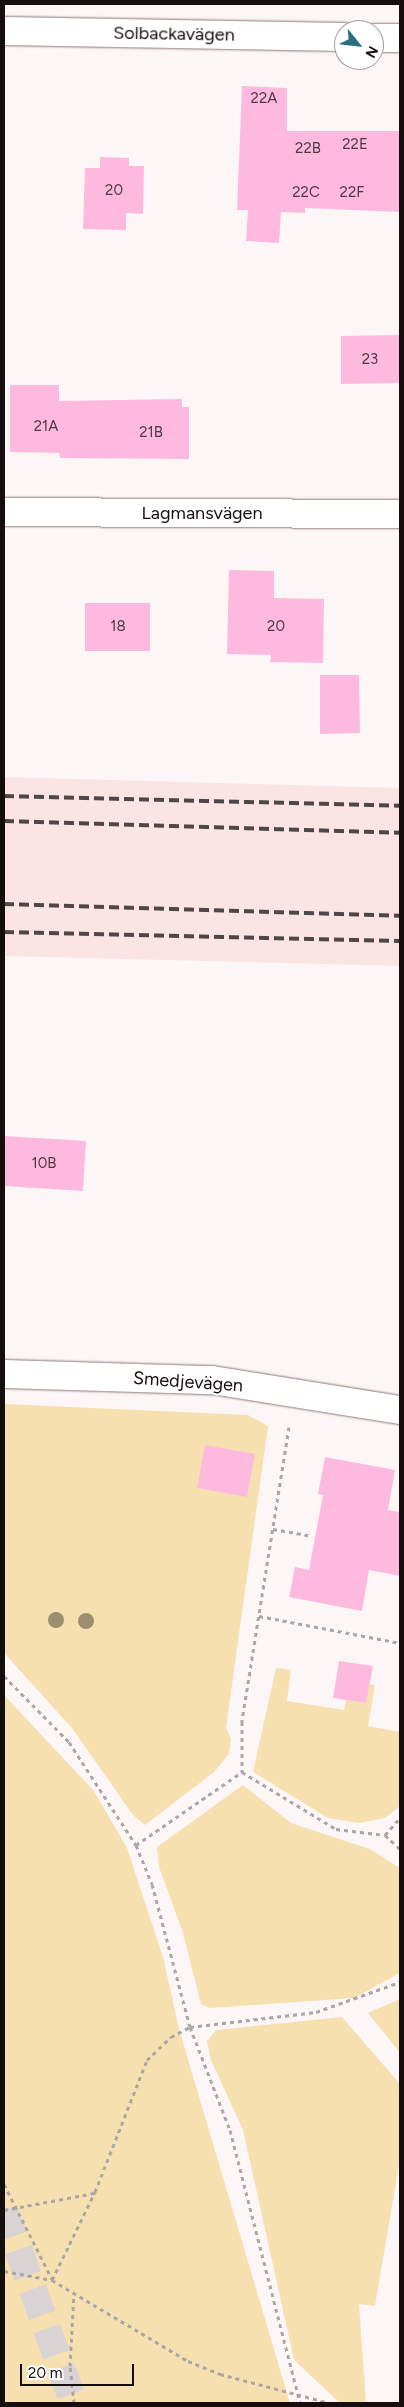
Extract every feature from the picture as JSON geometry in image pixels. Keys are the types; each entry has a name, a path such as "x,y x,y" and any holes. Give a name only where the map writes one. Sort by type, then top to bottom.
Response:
{"street":[{"name":"Solbackavägen","path":"4,31 334,37"},
{"path":"384,38 400,38"},
{"name":"Lagmansvägen","path":"4,512 400,514"},
{"name":"Smedjevägen","path":"4,1374 212,1380 400,1410"}],"path":[{"path":"242,1772 242,1722 290,1417"},
{"path":"273,1529 308,1535"},
{"path":"259,1616 400,1643"},
{"path":"4,1676 69,1742 136,1845 174,1955 190,2027 230,2130 299,2393 300,2403"},
{"path":"242,1772 336,1829 385,1834 400,1849"},
{"path":"136,1845 242,1772"},
{"path":"385,1834 400,1818"},
{"path":"52,2280 95,2192 147,2060 171,2037 190,2027 316,2012 400,1982"},
{"path":"4,2184 52,2280"},
{"path":"4,2210 95,2192"},
{"path":"4,2271 52,2280 188,2361 220,2374 299,2393 330,2403"},
{"path":"74,2293 70,2366 74,2403"}],"shaded area":[{"path":"4,777 400,788 400,966 4,956"},
{"path":"4,1404 248,1415 268,1426 226,1728 231,1739 229,1754 214,1772 145,1825 133,1815 72,1728 4,1653"},
{"path":"276,1668 291,1670 287,1701 344,1710 350,1681 375,1685 368,1726 400,1732 400,1806 385,1818 359,1823 328,1818 253,1772"},
{"path":"4,1695 94,1791 127,1848 163,1957 179,2029 290,2403 4,2403"},
{"path":"243,1785 291,1823 370,1849 400,1868 400,1973 354,1998 210,2008 201,2004 183,1933 159,1867 157,1847"},
{"path":"400,1999 400,2053 368,2013"},
{"path":"342,2017 400,2084 400,2159 375,2306 359,2304 366,2403 340,2403 294,2360 243,2130 211,2060 207,2041 216,2030"}],"building":[{"path":"242,86 287,88 287,131 400,131 400,212 305,208 305,213 281,212 279,243 246,241 248,210 237,210"},
{"path":"100,157 129,158 129,166 144,166 143,214 126,213 126,230 83,229 85,168 100,168"},
{"path":"400,335 400,383 341,384 341,336"},
{"path":"10,385 59,385 59,401 182,399 182,407 189,407 189,459 60,458 59,453 10,452"},
{"path":"229,570 274,571 274,598 324,599 323,663 270,662 271,655 227,654"},
{"path":"85,603 150,603 150,651 85,651"},
{"path":"320,675 359,675 360,733 320,734"},
{"path":"4,1136 86,1141 83,1191 4,1186"},
{"path":"205,1445 255,1454 247,1497 197,1488"},
{"path":"325,1457 395,1470 388,1510 400,1512 400,1576 369,1570 362,1611 289,1597 295,1567 309,1570 323,1495 318,1494"},
{"path":"339,1661 373,1666 366,1703 333,1698"}],"tunnel":[{"path":"4,2210 74,2403"}],"railway":[{"path":"4,796 400,806"},
{"path":"4,821 400,833"},
{"path":"4,904 400,916"},
{"path":"4,932 400,941"}]}
